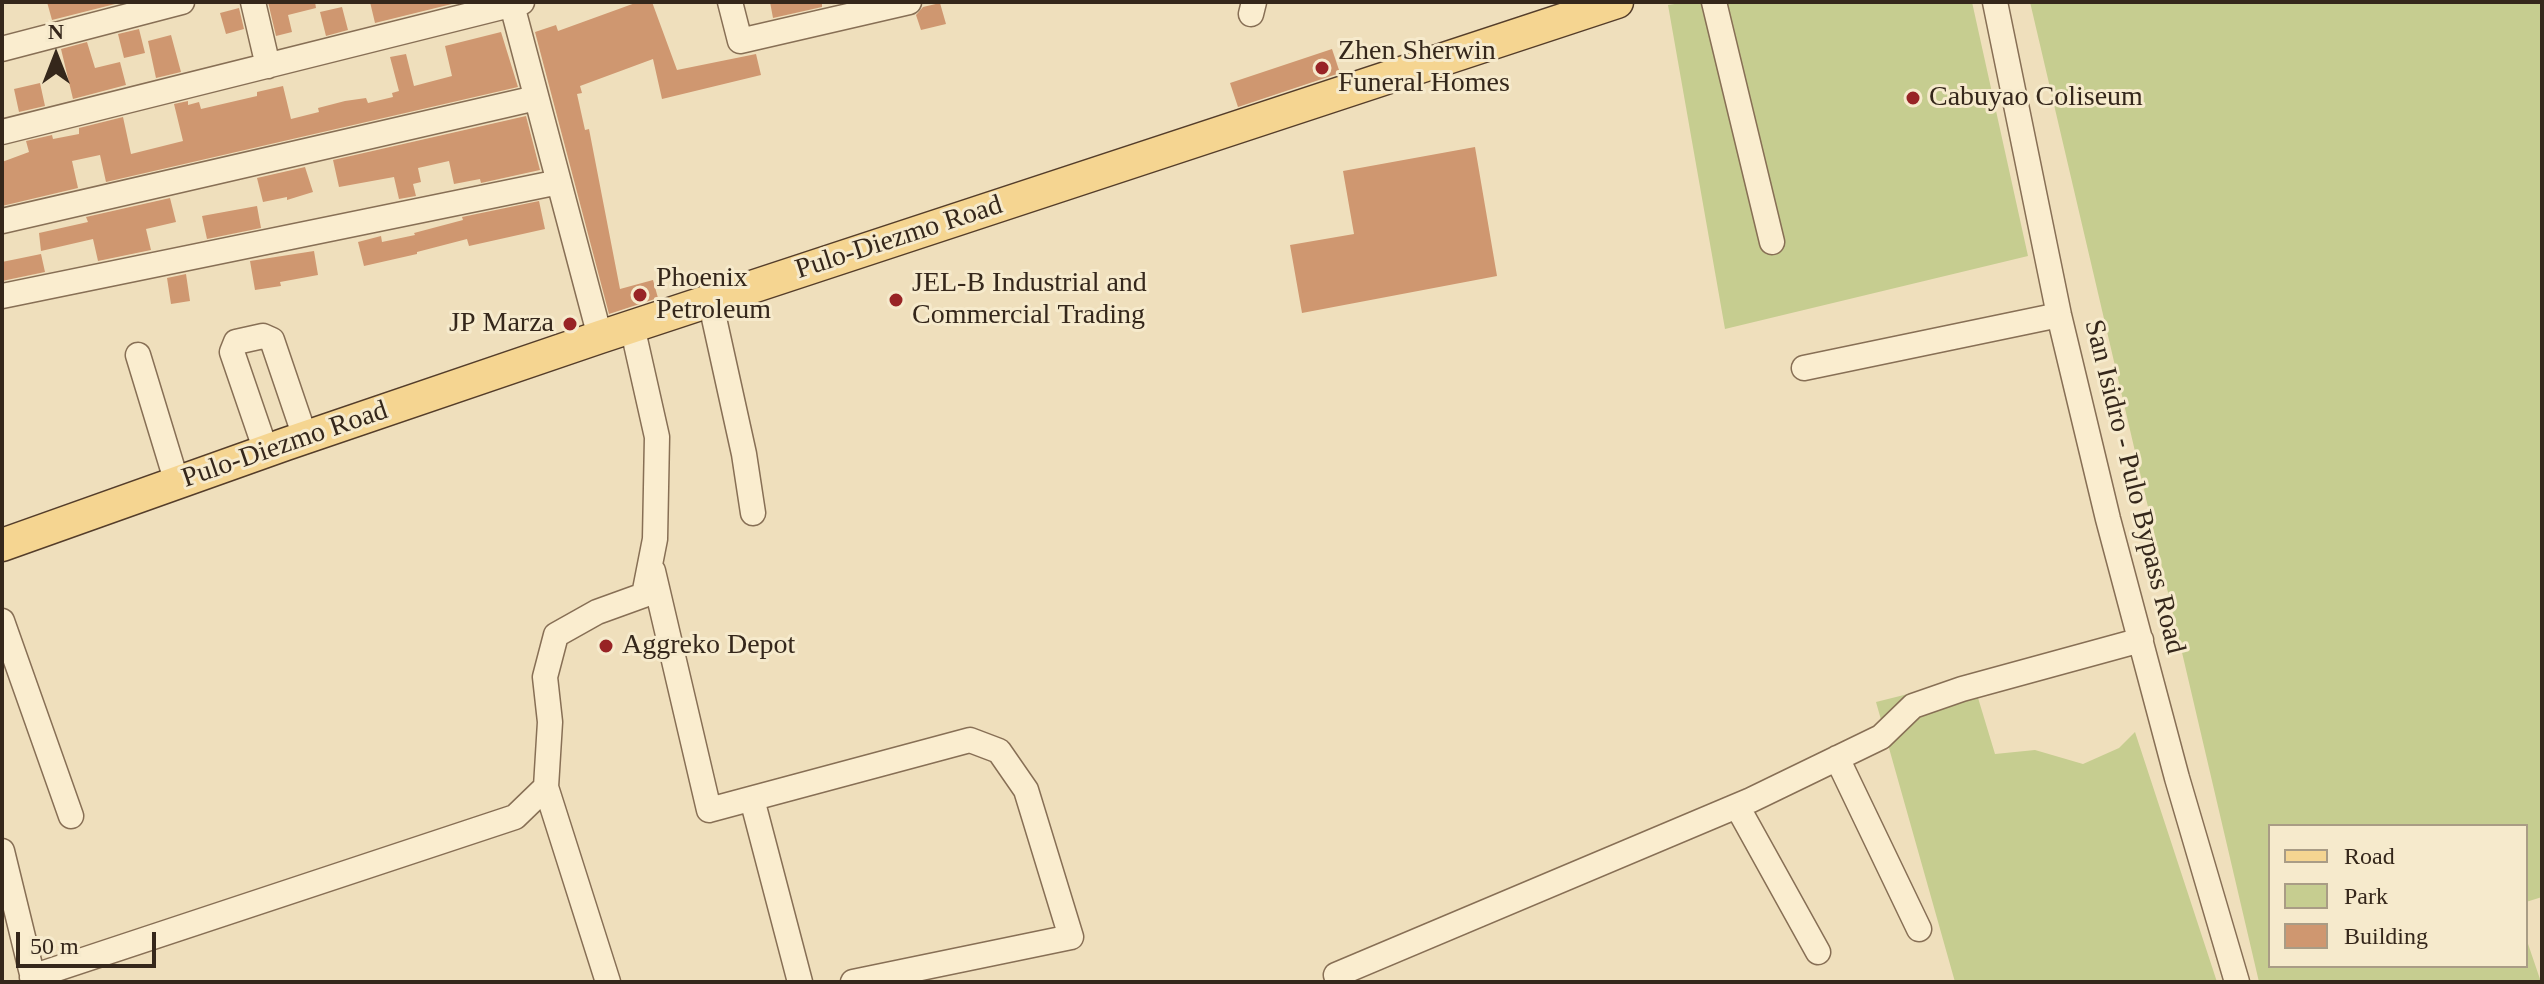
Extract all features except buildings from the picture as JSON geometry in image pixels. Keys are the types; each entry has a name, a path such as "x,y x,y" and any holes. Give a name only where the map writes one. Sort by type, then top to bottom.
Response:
{"main road":[{"name":"Pulo-Diezmo Road","path":"2,545 305,437 632,326 1598,5"}],"street":[{"path":"2,49 182,2"},
{"path":"253,2 268,66"},
{"path":"730,2 740,41 909,2"},
{"path":"1714,2 1772,242"},
{"name":"San Isidro - Pulo Bypass Road","path":"1995,2 2059,315 2108,519 2177,778 2237,982"},
{"path":"2,132 517,3 536,98 600,337"},
{"path":"2,221 536,98"},
{"path":"2,296 559,182"},
{"path":"710,300 744,454 753,513"},
{"path":"1804,368 2059,315"},
{"path":"608,982 546,787 550,722 545,677 556,635 597,612 644,595 655,539 657,437 632,326"},
{"path":"266,451 232,352 236,342 263,336 272,340 305,437"},
{"path":"138,355 177,483"},
{"path":"650,561 709,810 970,740 999,751 1026,790 1071,937 853,982"},
{"path":"2,621 71,816"},
{"path":"1336,975 1737,806 1881,737 1913,706 1962,689 2141,640"},
{"path":"1837,758 1919,929"},
{"path":"2,851 33,980 515,817 546,787"},
{"path":"752,799 800,982"},
{"path":"1737,806 1818,952"}],"green space":[{"path":"1688,2 1972,2 2028,256 1725,329 1668,5"},
{"path":"2030,2 2542,2 2542,897 2528,901 2528,824 2268,824 2268,968 2528,968 2528,944 2541,982 2259,982"},
{"path":"1972,678 1995,754 2035,750 2083,764 2119,748 2135,732 2217,982 1955,982 1876,702"}],"place":[{"name":"Zhen Sherwin Funeral Homes","path":"1322,68"},
{"name":"Cabuyao Coliseum","path":"1913,98"},
{"name":"Phoenix Petroleum","path":"640,295"},
{"name":"JEL-B Industrial and Commercial Trading","path":"896,300"},
{"name":"JP Marza","path":"570,324"},
{"name":"Aggreko Depot","path":"606,646"}]}
